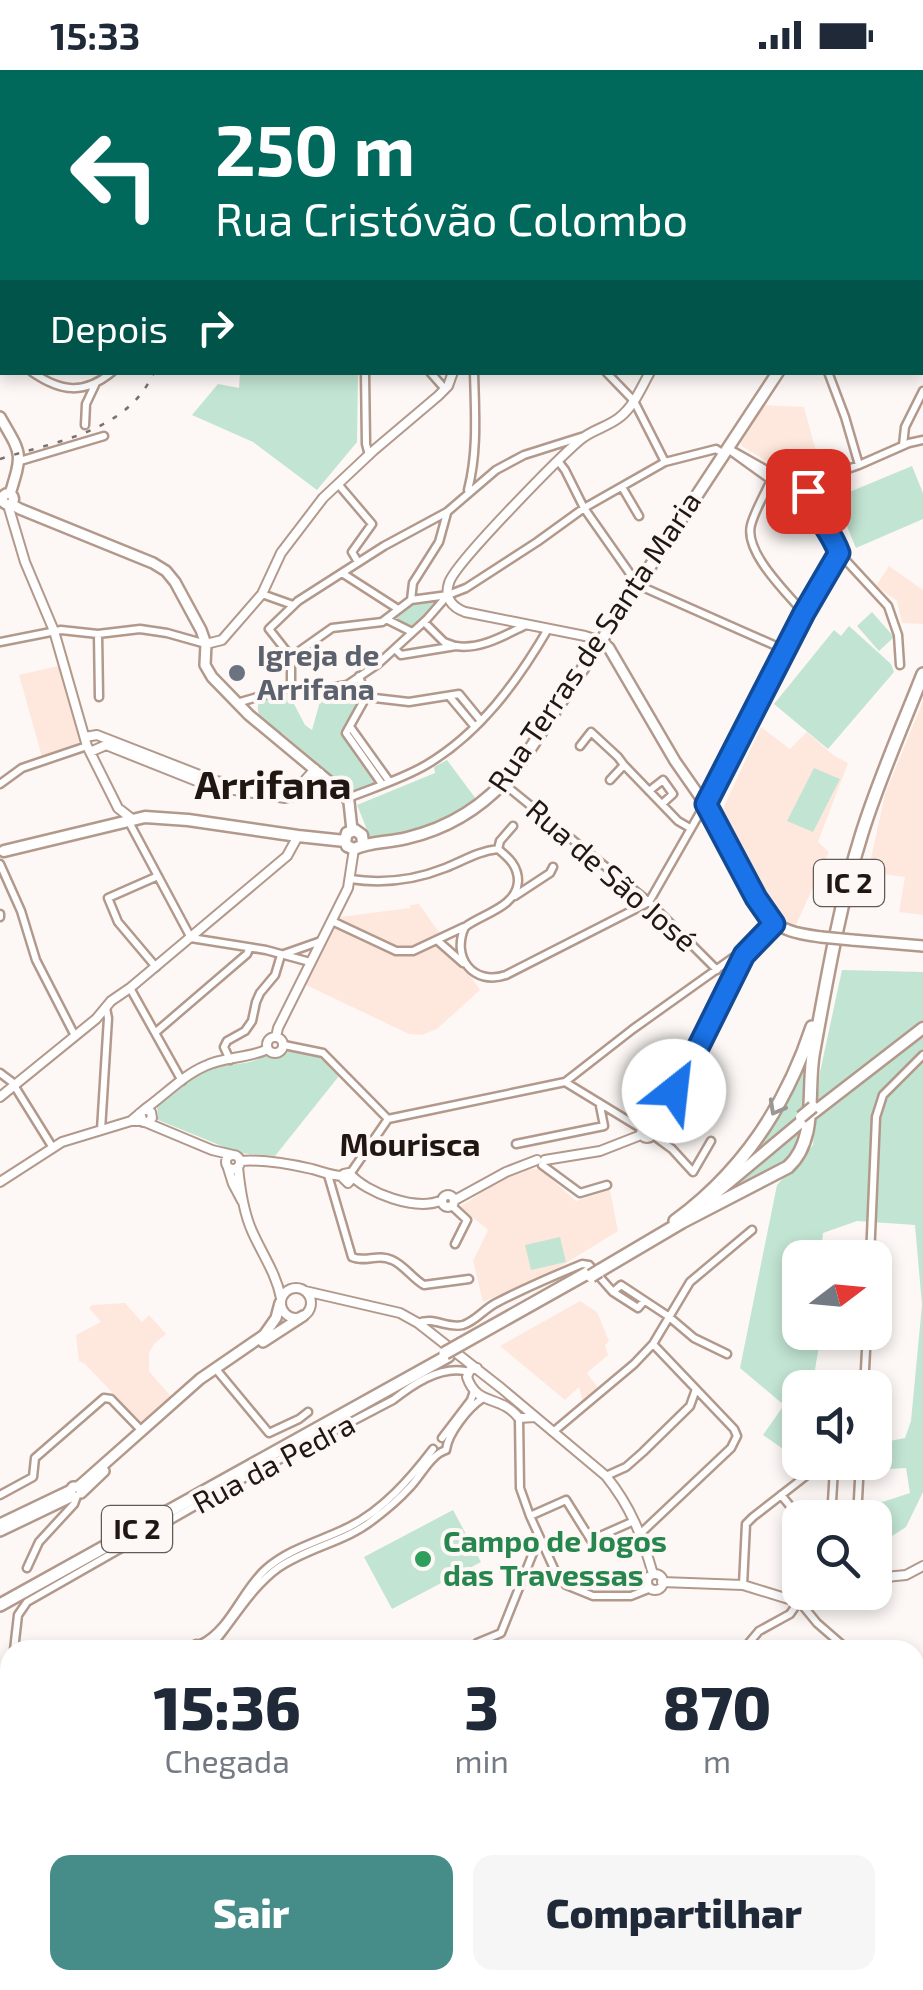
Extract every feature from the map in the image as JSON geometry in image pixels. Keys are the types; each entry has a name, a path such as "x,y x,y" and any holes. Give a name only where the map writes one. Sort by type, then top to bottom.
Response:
{"highway":[{"name":"IC 2","path":"594,1272 660,1232 707,1194 738,1164 777,1110 795,1072 819,1000 859,832 923,666"},
{"name":"IC 2","path":"0,1602 797,1159 806,1134 810,1067 852,870 869,814 923,674"}],"main road":[{"name":"Rua Terras de Santa Maria","path":"1,855 125,821 164,817 354,844 397,840 441,828 470,813 504,784 776,375"},
{"path":"0,417 17,447 20,461 6,501 166,571 206,644 206,670 237,704 348,798 352,830 360,832 354,844"},
{"path":"601,641 706,804 774,924 794,933 923,946"},
{"path":"682,1222 813,1110 923,1025"},
{"path":"707,1194 801,1120"},
{"path":"76,1492 141,1430 264,1335 276,1318 281,1300"},
{"path":"0,1528 76,1492 217,1370 306,1314"}],"street":[{"path":"36,375 52,386 78,389 108,375"},
{"path":"365,375 368,455"},
{"path":"433,375 445,389"},
{"path":"0,642 54,631 98,634 140,629 206,644 218,642 262,594 281,553 301,524 368,455 445,389 452,375"},
{"path":"467,494 476,435 474,375"},
{"path":"609,375 634,401 665,462"},
{"path":"291,687 291,656 268,629 293,605 358,562 447,512 510,461 582,437 618,420 648,375"},
{"path":"829,375 858,465"},
{"path":"85,425 86,404 95,384"},
{"path":"904,445 905,427 923,391"},
{"path":"20,461 104,436"},
{"path":"582,437 453,574 448,595 453,606 465,612 601,641"},
{"path":"726,452 738,452 772,473 807,483 923,440"},
{"path":"291,656 332,628 382,622 411,600 448,595 484,577 584,508 665,462 716,449 803,495 834,553 839,553 888,606 898,635 900,665"},
{"path":"558,461 584,508 638,585 786,650"},
{"path":"771,480 750,526 752,544 760,561 804,613"},
{"path":"791,490 794,481"},
{"path":"803,495 807,483"},
{"path":"338,484 372,524 352,552 358,562"},
{"path":"622,486 639,516"},
{"path":"6,501 24,562 54,631 88,745 118,808 191,938"},
{"path":"411,600 413,583 439,542 447,512"},
{"path":"438,941 482,977 493,980 649,902 706,804 839,553"},
{"path":"342,573 398,610"},
{"path":"262,594 293,605"},
{"path":"237,704 291,687 322,689 346,685 378,664 448,595"},
{"path":"386,619 412,632"},
{"path":"424,622 444,642 465,648 527,625"},
{"path":"348,798 424,766 462,741 515,683 548,629"},
{"path":"98,634 99,697"},
{"path":"396,650 401,656 456,646"},
{"path":"359,676 366,697 348,730 386,782"},
{"path":"249,714 258,696"},
{"path":"366,697 409,702 449,696 478,724"},
{"path":"580,746 591,732 678,821 690,828"},
{"path":"88,745 96,735 210,780 282,791 299,787 318,771"},
{"path":"0,784 22,768 88,745 106,745 209,786 285,798 299,794 318,771"},
{"path":"610,780 624,766"},
{"path":"649,791 663,780 673,794 662,804"},
{"name":"Rua de São José","path":"504,784 649,902 718,970"},
{"path":"498,849 513,826"},
{"path":"12,1084 96,1019 123,992 287,856 298,836"},
{"path":"276,1037 350,879 354,844"},
{"path":"350,879 414,878 474,854 498,849 516,866 518,879 510,900"},
{"path":"1,855 36,960 73,1032"},
{"path":"332,921 396,951 413,951 510,900 553,867"},
{"path":"156,967 118,922 108,898 158,876"},
{"path":"652,1132 678,1089 744,955 774,924"},
{"path":"466,926 460,946 468,967"},
{"path":"191,938 312,958"},
{"path":"281,955 321,941"},
{"path":"438,941 460,946"},
{"path":"156,1032 249,949"},
{"path":"298,949 312,958"},
{"path":"230,1060 224,1046 252,1022 256,1002 275,974 281,955"},
{"path":"469,1279 424,1284 396,1261 377,1256 356,1259 350,1253 332,1187 388,1119 566,1082 633,1029 734,957 744,955"},
{"path":"130,988 182,1081"},
{"path":"0,1095 106,1008"},
{"path":"101,1130 106,1008"},
{"path":"268,1048 269,1040 276,1037 284,1045"},
{"path":"268,1048 277,1053 284,1045"},
{"path":"284,1045 323,1053 388,1119"},
{"path":"1,1193 0,1183 69,1139 145,1115 202,1066 247,1057 268,1048"},
{"path":"871,1240 876,1116 883,1095 923,1055"},
{"path":"0,1073 12,1084 53,1148"},
{"path":"566,1082 641,1132"},
{"path":"516,1144 604,1126 600,1104"},
{"path":"145,1115 158,1127 237,1161 311,1169 343,1177 408,1203 427,1205 448,1203 506,1172 600,1151 646,1126 693,1172 711,1141"},
{"path":"212,1150 234,1170 237,1161"},
{"path":"237,1161 242,1201"},
{"path":"541,1162 580,1193 607,1185"},
{"path":"227,1165 253,1234 275,1273 281,1308 288,1316 306,1314 333,1297"},
{"path":"448,1203 467,1220 455,1244"},
{"path":"552,1433 634,1364 653,1344 690,1282 752,1230"},
{"path":"418,1322 466,1324 491,1305 582,1264 588,1265 613,1292 621,1286 694,1338 727,1354"},
{"path":"275,1273 295,1288 400,1313 418,1322 477,1368 606,1476 641,1533 653,1574"},
{"path":"281,1300 286,1291 295,1288"},
{"path":"305,1291 310,1298 306,1314"},
{"path":"641,1533 731,1448 736,1436 734,1429 653,1344"},
{"path":"455,1351 474,1390 510,1408 519,1418 520,1488 556,1573 566,1586 593,1596 619,1598 658,1588 662,1582"},
{"path":"466,1374 477,1368"},
{"path":"217,1370 269,1432 308,1412"},
{"name":"Rua da Pedra","path":"15,1640 18,1615 26,1602 125,1544 393,1400 410,1387 444,1372 456,1370 466,1374"},
{"path":"496,1401 502,1388"},
{"path":"690,1406 696,1389"},
{"path":"215,1640 270,1575 290,1560 366,1525 410,1488 436,1451 446,1449 444,1440 474,1390"},
{"path":"0,1495 33,1477 35,1458 104,1398 112,1398 141,1430"},
{"path":"436,1451 434,1440 444,1440 484,1398"},
{"path":"606,1476 626,1467 690,1406 706,1400"},
{"path":"519,1418 534,1418"},
{"path":"616,1488 626,1467"},
{"path":"743,1585 746,1524 801,1480"},
{"path":"27,1568 39,1542 74,1504 76,1492"},
{"path":"781,1495 785,1500"},
{"path":"530,1516 566,1500 591,1540 634,1521"},
{"path":"484,1640 501,1632 540,1537"},
{"path":"892,1576 923,1566"},
{"path":"653,1574 660,1576 662,1582"},
{"path":"650,1588 647,1581 653,1574"},
{"path":"662,1582 743,1585 782,1596"},
{"path":"751,1640 793,1610"},
{"path":"806,1610 836,1640"}],"shaded area":[{"path":"762,405 804,407 820,466 792,473 742,446"},
{"path":"889,566 923,590 923,624 902,623 897,601 876,586"},
{"path":"58,666 80,740 66,750 42,757 19,675"},
{"path":"923,701 923,915 899,912 905,877 868,872 885,794"},
{"path":"761,727 790,749 807,732 848,763 818,842 829,852 795,927 775,917 760,898 721,813"},
{"path":"419,904 480,990 437,1029 422,1035 409,1034 306,985 339,917"},
{"path":"523,1169 540,1169 576,1201 610,1190 618,1231 558,1268 483,1302 473,1261 488,1230 460,1207"},
{"path":"580,1301 597,1312 609,1341 605,1345 608,1355 587,1373 598,1388 583,1402 579,1387 565,1400 500,1346"},
{"path":"125,1303 142,1322 149,1315 166,1334 149,1353 149,1371 172,1398 142,1424 79,1361 76,1335 101,1322 89,1308"}],"green space":[{"path":"240,375 358,375 357,442 317,490 253,442 192,415 218,384 239,388"},
{"path":"912,466 923,493 923,519 856,548 835,498"},
{"path":"443,597 412,631 388,619 412,601"},
{"path":"872,612 894,637 879,651 857,626"},
{"path":"849,626 891,664 894,672 828,749 774,704 834,630 841,636"},
{"path":"360,689 355,708 340,732 376,782 351,792 282,733 270,728 262,720 258,706 260,700 292,691 289,701 312,730 323,691"},
{"path":"447,760 476,799 426,826 370,837 357,805 435,773 434,767"},
{"path":"814,768 840,779 813,832 787,821"},
{"path":"842,970 923,972 923,1492 906,1527 892,1536 892,1500 888,1500 910,1493 906,1468 892,1469 892,1441 905,1438 911,1421 922,1305 915,1225 857,1221 823,1233 822,1240 782,1240 782,1350 818,1350 815,1370 782,1370 782,1403 740,1368 777,1185 813,1145 820,1072"},
{"path":"813,1043 806,1110 750,1158 749,1157"},
{"path":"288,1050 318,1054 339,1076 275,1156 239,1153 158,1120 157,1106 162,1100 199,1071 250,1062 267,1053 278,1056"},
{"path":"802,1131 798,1147 781,1166 709,1205 784,1142"},
{"path":"560,1237 566,1262 531,1270 525,1245"},
{"path":"782,1408 782,1448 763,1435"},
{"name":"Campo de Jogos das Travessas","path":"453,1510 481,1562 392,1609 364,1557"}],"railway":[{"path":"0,459 109,421 127,408 152,375"}],"place":[{"name":"Igreja de Arrifana","path":"237,673"},
{"name":"Campo de Jogos das Travessas","path":"423,1559"}],"district":[{"name":"Arrifana","path":"273,785"},
{"name":"Mourisca","path":"410,1145"}],"route":[{"path":"674,1091 744,955 774,924 706,804 839,553 811,504 808,491"}]}
